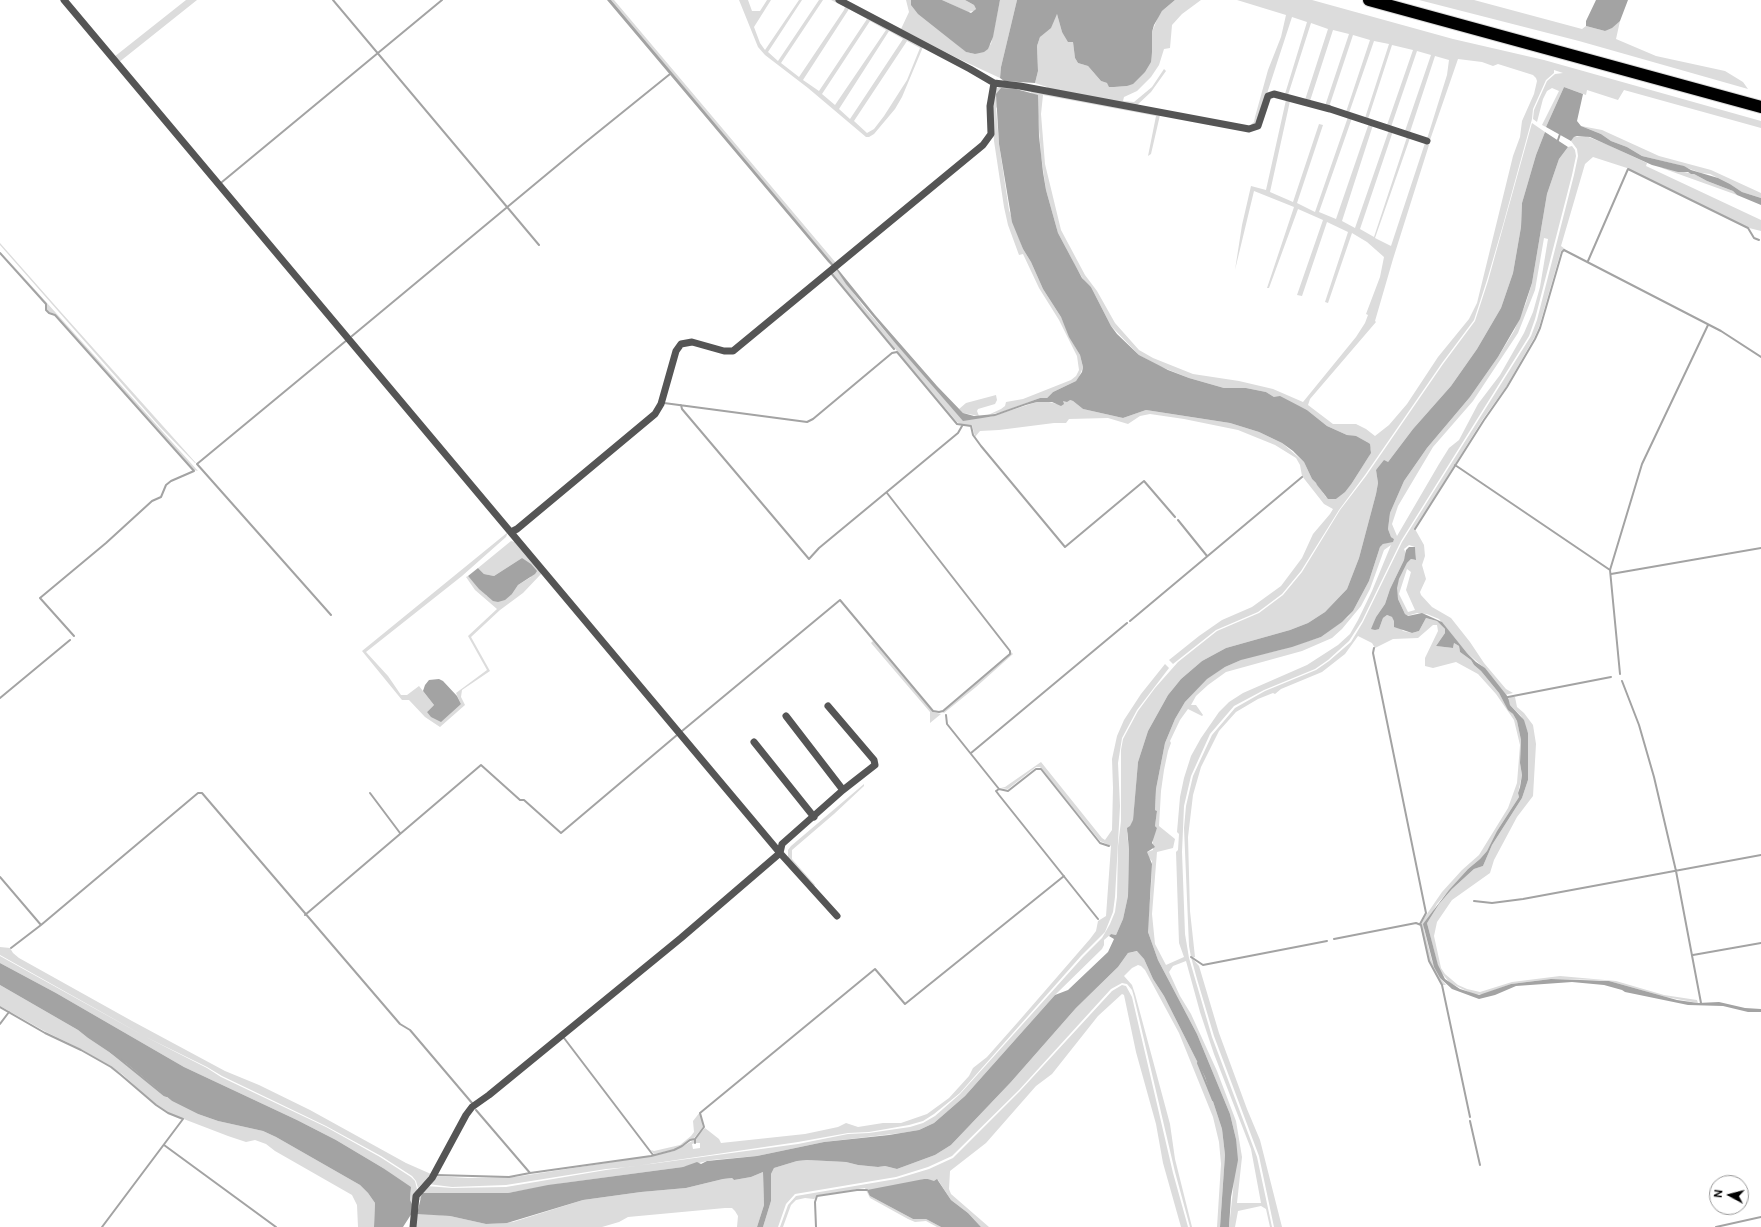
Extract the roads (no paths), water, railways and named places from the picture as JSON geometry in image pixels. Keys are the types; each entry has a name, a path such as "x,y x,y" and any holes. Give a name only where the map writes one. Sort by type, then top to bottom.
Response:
{"highway":[{"path":"1369,0 1761,107"}],"street":[{"path":"64,0 780,853 837,916"},
{"path":"840,0 994,83 1020,86 1250,129 1256,128 1259,124 1268,96 1279,95 1338,111 1427,141"},
{"path":"511,532 517,529 654,414 661,404 676,351 681,344 692,342 724,351 733,351 983,145 991,134 990,106 994,83"},
{"path":"413,1227 416,1196 432,1178 466,1115 472,1107 489,1095 669,947 780,853 782,844 875,764 874,760 828,706"},
{"path":"786,716 843,790"},
{"path":"754,742 814,817"}],"waterway":[{"path":"333,0 539,245"},
{"path":"222,182 442,0"},
{"path":"352,336 670,74"},
{"path":"1557,143 1560,134"},
{"path":"1588,261 1628,169 1748,228 1754,238 1759,240"},
{"path":"1415,529 1484,420 1507,387 1535,339 1540,328 1562,252 1564,250 1721,331 1761,357"},
{"path":"0,253 46,304 46,310 55,315 194,471 171,481 166,485 161,497 152,501 106,543 40,598 74,636"},
{"path":"831,273 894,349"},
{"path":"1620,674 1610,570 1642,464 1708,325"},
{"path":"331,615 197,464 347,340"},
{"path":"664,403 807,422 813,419 892,353 897,352 957,424 971,426 973,435 981,446 1065,547 1144,481 1175,517"},
{"path":"681,405 682,409 809,559 819,548 958,433 962,426"},
{"path":"1455,465 1610,570"},
{"path":"1130,621 1302,477"},
{"path":"682,731 840,600 933,711 943,711 1010,654 1010,651 887,493"},
{"path":"1178,520 1207,556"},
{"path":"1611,574 1761,548"},
{"path":"971,753 1127,623"},
{"path":"0,698 70,640"},
{"path":"1374,648 1373,653 1426,913 1420,924"},
{"path":"1508,697 1611,677"},
{"path":"1622,681 1639,725 1654,777 1676,871 1701,1003"},
{"path":"946,715 947,724 999,789 1008,791 1036,769 1041,769 1100,843 1109,846"},
{"path":"305,915 481,765 520,800 524,800 561,833 677,735"},
{"path":"999,789 996,791 999,795 1098,919"},
{"path":"11,948 41,925 198,793 202,793 400,1024 410,1030 472,1103"},
{"path":"370,793 400,833"},
{"path":"1474,901 1492,903 1523,899 1761,855"},
{"path":"695,1139 704,1127 700,1113 875,969 905,1004 1064,876"},
{"path":"0,877 41,925"},
{"path":"1334,939 1416,923 1421,925 1429,961 1442,985 1470,1117"},
{"path":"1191,957 1203,965 1327,941"},
{"path":"1693,955 1761,943"},
{"path":"0,1007 45,1033 81,1050 111,1067 156,1105 168,1113 183,1119 102,1227"},
{"path":"0,1024 9,1012"},
{"path":"564,1038 653,1155"},
{"path":"111,1052 167,1096"},
{"path":"1198,1063 1213,1100"},
{"path":"476,1110 530,1173 651,1156 674,1150 690,1140 695,1139 695,1143"},
{"path":"1470,1121 1480,1165"},
{"path":"164,1145 276,1227"},
{"path":"436,1175 509,1177 530,1173"},
{"path":"816,1227 815,1202 817,1196 867,1190"},
{"path":"1716,1227 1761,1217"}]}
